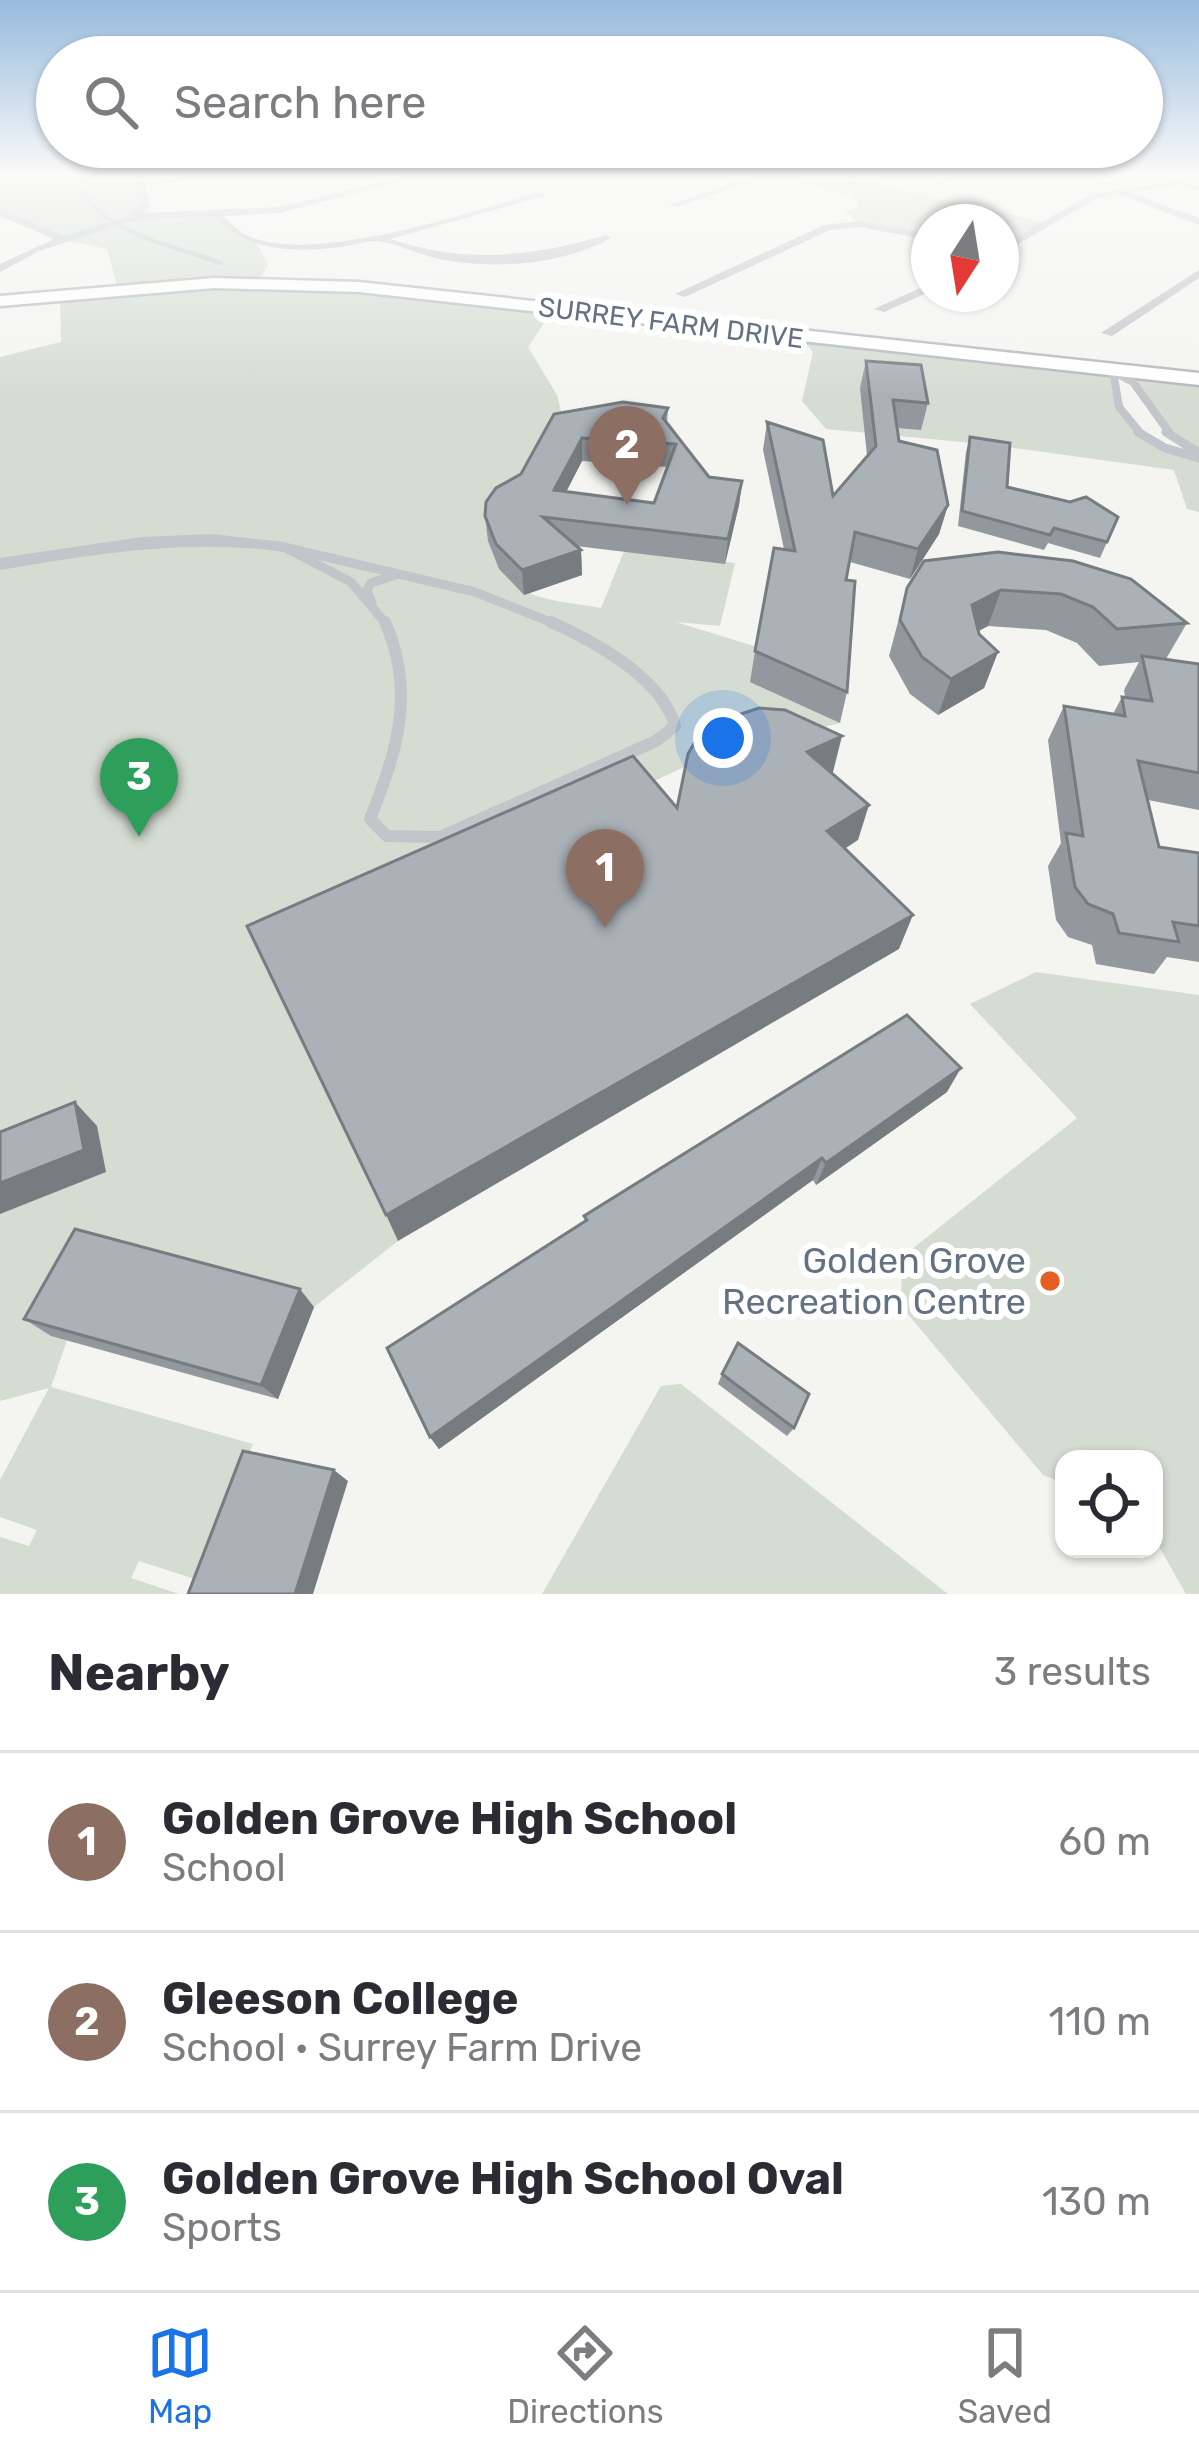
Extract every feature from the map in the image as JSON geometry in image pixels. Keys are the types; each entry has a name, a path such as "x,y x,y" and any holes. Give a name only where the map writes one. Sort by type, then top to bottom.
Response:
{"street":[{"path":"0,269 39,248"},
{"path":"413,248 516,262 577,248"},
{"path":"681,294 781,248"},
{"path":"1107,333 1199,273"},
{"name":"SURREY FARM DRIVE","path":"0,301 214,283 359,286 1199,379"},
{"path":"880,309 911,295"},
{"path":"0,564 176,538 239,539 284,548"}],"lane":[{"path":"1113,371 1133,382 1163,430 1199,456 1140,439 1126,421 1112,388 1113,371"},
{"path":"284,548 409,574 541,616 632,671 672,707 675,726 656,741 440,837 387,836 370,819 392,772 403,706 404,662 367,590 371,583 409,574"},
{"path":"284,548 350,581 373,604"}],"shaded area":[{"path":"260,248 268,265 259,280 117,286 107,249"},
{"path":"285,283 553,310 528,347 557,395 564,422 488,534 503,572 514,584 543,598 601,608 625,549 735,563 720,626 676,622 757,647 840,723 713,754 263,960 398,1241 314,1307 98,1249 51,1387 253,1444 198,1580 139,1561 131,1578 179,1594 0,1594 0,1537 29,1546 37,1530 0,1517 0,1480 49,1388 0,1401 0,357 61,342 60,294"},
{"path":"802,339 1199,379 1199,453 1163,430 1138,390 1114,372 1125,410 1138,433 1161,447 1199,458 1199,512 1187,509 1174,470 993,445 826,429 802,401 813,352"},
{"name":"Golden Grove Recreation Centre","path":"1036,972 1199,995 1199,1594 1186,1594 1163,1554 1163,1450 1055,1450 1055,1480 1043,1475 901,1306 902,1257 1077,1118 970,1004"},
{"path":"680,1384 948,1594 542,1594 661,1386"}],"building":[{"path":"866,361 921,365 928,403 893,400 899,441 937,450 948,505 918,549 855,532 846,580 855,581 847,692 755,651 774,548 795,551 767,422 823,440 833,496 876,446"},
{"path":"623,402 668,408 663,418 709,477 742,481 728,539 543,517 581,550 522,570 496,544 485,516 486,502 496,488 521,474 554,414","holes":["582,438 676,444 654,503 554,490"]},
{"path":"970,437 1010,443 1007,487 1070,502 1086,497 1118,517 1107,542 1054,528 1050,535 962,511"},
{"path":"998,552 1073,561 1131,579 1187,623 1117,629 1093,607 1061,594 1001,590 972,605 979,634 998,652 951,679 922,657 900,620 907,588 924,561"},
{"path":"1142,656 1199,664 1199,773 1138,761 1159,847 1199,853 1199,926 1173,922 1179,942 1119,933 1113,914 1088,904 1075,887 1066,833 1083,836 1064,706 1125,716 1122,697 1152,701"},
{"path":"759,708 785,710 842,736 807,752 869,805 827,831 913,915 386,1215 247,926 633,756 677,808 688,754 704,726"},
{"path":"907,1015 961,1068 826,1163 822,1158 430,1437 387,1348 587,1220 584,1216"},
{"path":"75,1102 84,1150 0,1183 0,1132"},
{"path":"75,1229 300,1289 261,1385 24,1319"},
{"path":"738,1343 809,1394 794,1428 722,1374"},
{"path":"243,1451 334,1470 295,1594 188,1594"}],"waterway":[{"path":"176,248 221,263"}],"place":[{"name":"Gleeson College","path":"627,505"},
{"name":"Golden Grove High School Oval","path":"139,837"},
{"name":"Golden Grove High School","path":"605,928"},
{"name":"Golden Grove Recreation Centre","path":"1050,1281"}]}
